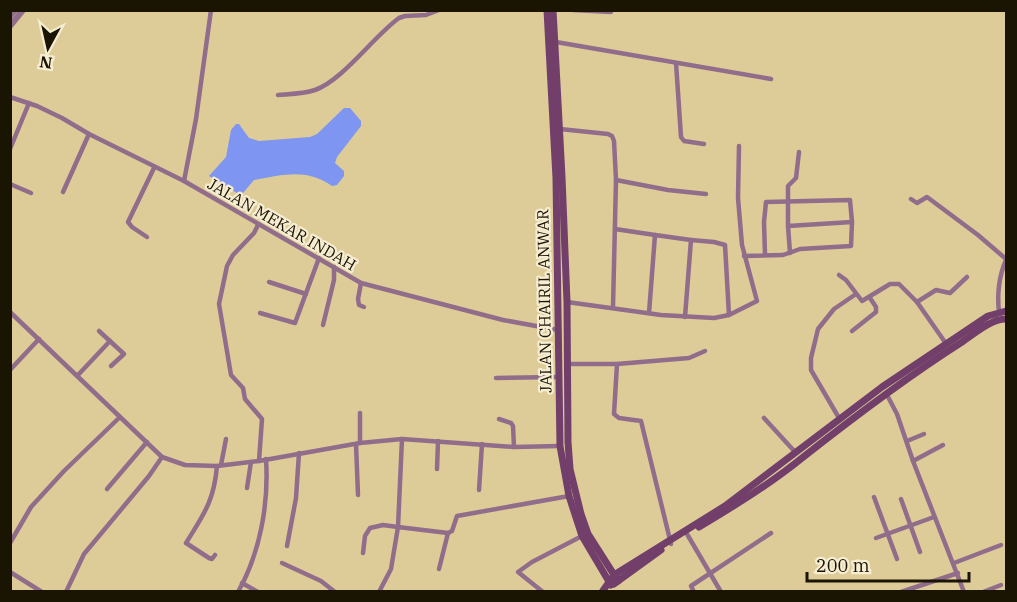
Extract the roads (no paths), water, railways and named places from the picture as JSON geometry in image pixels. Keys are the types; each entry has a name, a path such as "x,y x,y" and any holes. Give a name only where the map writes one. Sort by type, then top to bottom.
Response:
{"main road":[{"name":"JALAN CHAIRIL ANWAR","path":"547,10 562,268 567,302 570,469 581,514 610,584"},
{"name":"JALAN CHAIRIL ANWAR","path":"553,10 560,129 562,268 558,330 560,446 569,496 582,536 610,584"},
{"path":"610,584 725,506 839,418 948,347 988,316 1003,311"},
{"path":"948,347 994,321 1006,319"},
{"path":"671,542 725,512 802,459 884,390"}],"street":[{"path":"10,16 15,10"},
{"path":"10,26 23,10"},
{"path":"183,181 196,119 211,10"},
{"path":"278,95 321,88 335,78 399,18 426,15 440,10"},
{"path":"573,10 611,12"},
{"path":"556,42 614,50 771,79"},
{"path":"676,63 681,137 684,141 704,144"},
{"name":"JALAN MEKAR INDAH","path":"10,97 62,118 154,168 183,181 362,283 503,320 558,330"},
{"path":"10,149 29,103"},
{"path":"560,129 612,136 614,141 616,180 613,307"},
{"path":"63,192 89,134"},
{"path":"567,302 684,317 714,318 729,315 758,301 744,256 738,198 739,146"},
{"path":"790,253 788,186 797,176 799,152"},
{"path":"147,237 132,228 128,222 154,168"},
{"path":"616,180 668,190 706,194"},
{"path":"10,184 31,193"},
{"path":"911,199 917,203 927,197 978,235 1006,260 999,286 1003,311"},
{"path":"744,256 765,255 790,253 800,249 850,246 853,239 850,201 848,198 767,201 765,203 765,255"},
{"path":"788,226 852,222"},
{"path":"258,225 254,233 233,255 227,266 219,304 231,375 243,388 245,399 262,419 259,460"},
{"path":"615,229 725,245 729,315"},
{"path":"649,313 655,235"},
{"path":"684,317 691,240"},
{"path":"260,313 295,323 319,258"},
{"path":"323,326 334,280 334,267"},
{"path":"839,275 846,280 862,301 890,284 896,283 903,287 917,302 948,347"},
{"path":"917,302 936,290 950,293 967,277"},
{"path":"269,282 306,294"},
{"path":"362,283 358,303 363,306"},
{"path":"839,418 811,370 811,358 818,329 834,309 856,294"},
{"path":"852,331 876,312 876,307 870,298"},
{"path":"10,312 162,457 185,465 250,462 402,439 514,447 560,446"},
{"path":"10,322 16,316"},
{"path":"99,331 124,354 111,366"},
{"path":"10,370 39,339"},
{"path":"78,375 110,341"},
{"path":"567,364 617,364 689,358 705,351"},
{"path":"617,364 614,414 619,418 641,421 671,542"},
{"path":"496,378 558,377"},
{"path":"884,390 897,414 934,517 958,573 963,590 955,591"},
{"path":"358,495 360,413"},
{"path":"10,543 31,507 64,471 120,417"},
{"path":"764,418 796,453"},
{"path":"499,419 513,426 514,447"},
{"path":"907,441 924,434"},
{"path":"215,555 212,559 209,558 186,543 209,505 226,439"},
{"path":"379,591 391,569 398,527 402,439"},
{"path":"437,469 438,441"},
{"path":"107,489 147,442"},
{"path":"478,490 482,444"},
{"path":"913,461 943,445"},
{"path":"287,546 296,498 299,453"},
{"path":"66,591 84,554 162,457"},
{"path":"237,591 250,567 264,518 267,485 266,459"},
{"path":"247,488 250,462"},
{"path":"439,569 448,533 452,531 457,516 569,496"},
{"path":"873,497 897,559"},
{"path":"901,498 920,552"},
{"path":"876,538 934,517"},
{"path":"363,553 364,536 370,528 383,525 448,533"},
{"path":"694,591 691,586 771,533"},
{"path":"687,534 721,591"},
{"path":"543,591 518,572 532,562 582,536"},
{"path":"954,563 1001,545"},
{"path":"282,563 321,581 335,591"},
{"path":"10,572 42,591"},
{"path":"901,591 958,573"},
{"path":"242,584 258,591"},
{"path":"983,591 1001,585"},
{"path":"532,591 535,586"}],"water":[{"path":"344,108 350,108 361,121 361,126 337,157 335,163 344,171 344,176 337,185 332,186 313,177 294,174 254,180 243,193 237,193 209,176 226,157 231,130 236,124 239,124 249,138 259,141 310,137 317,134"}]}
